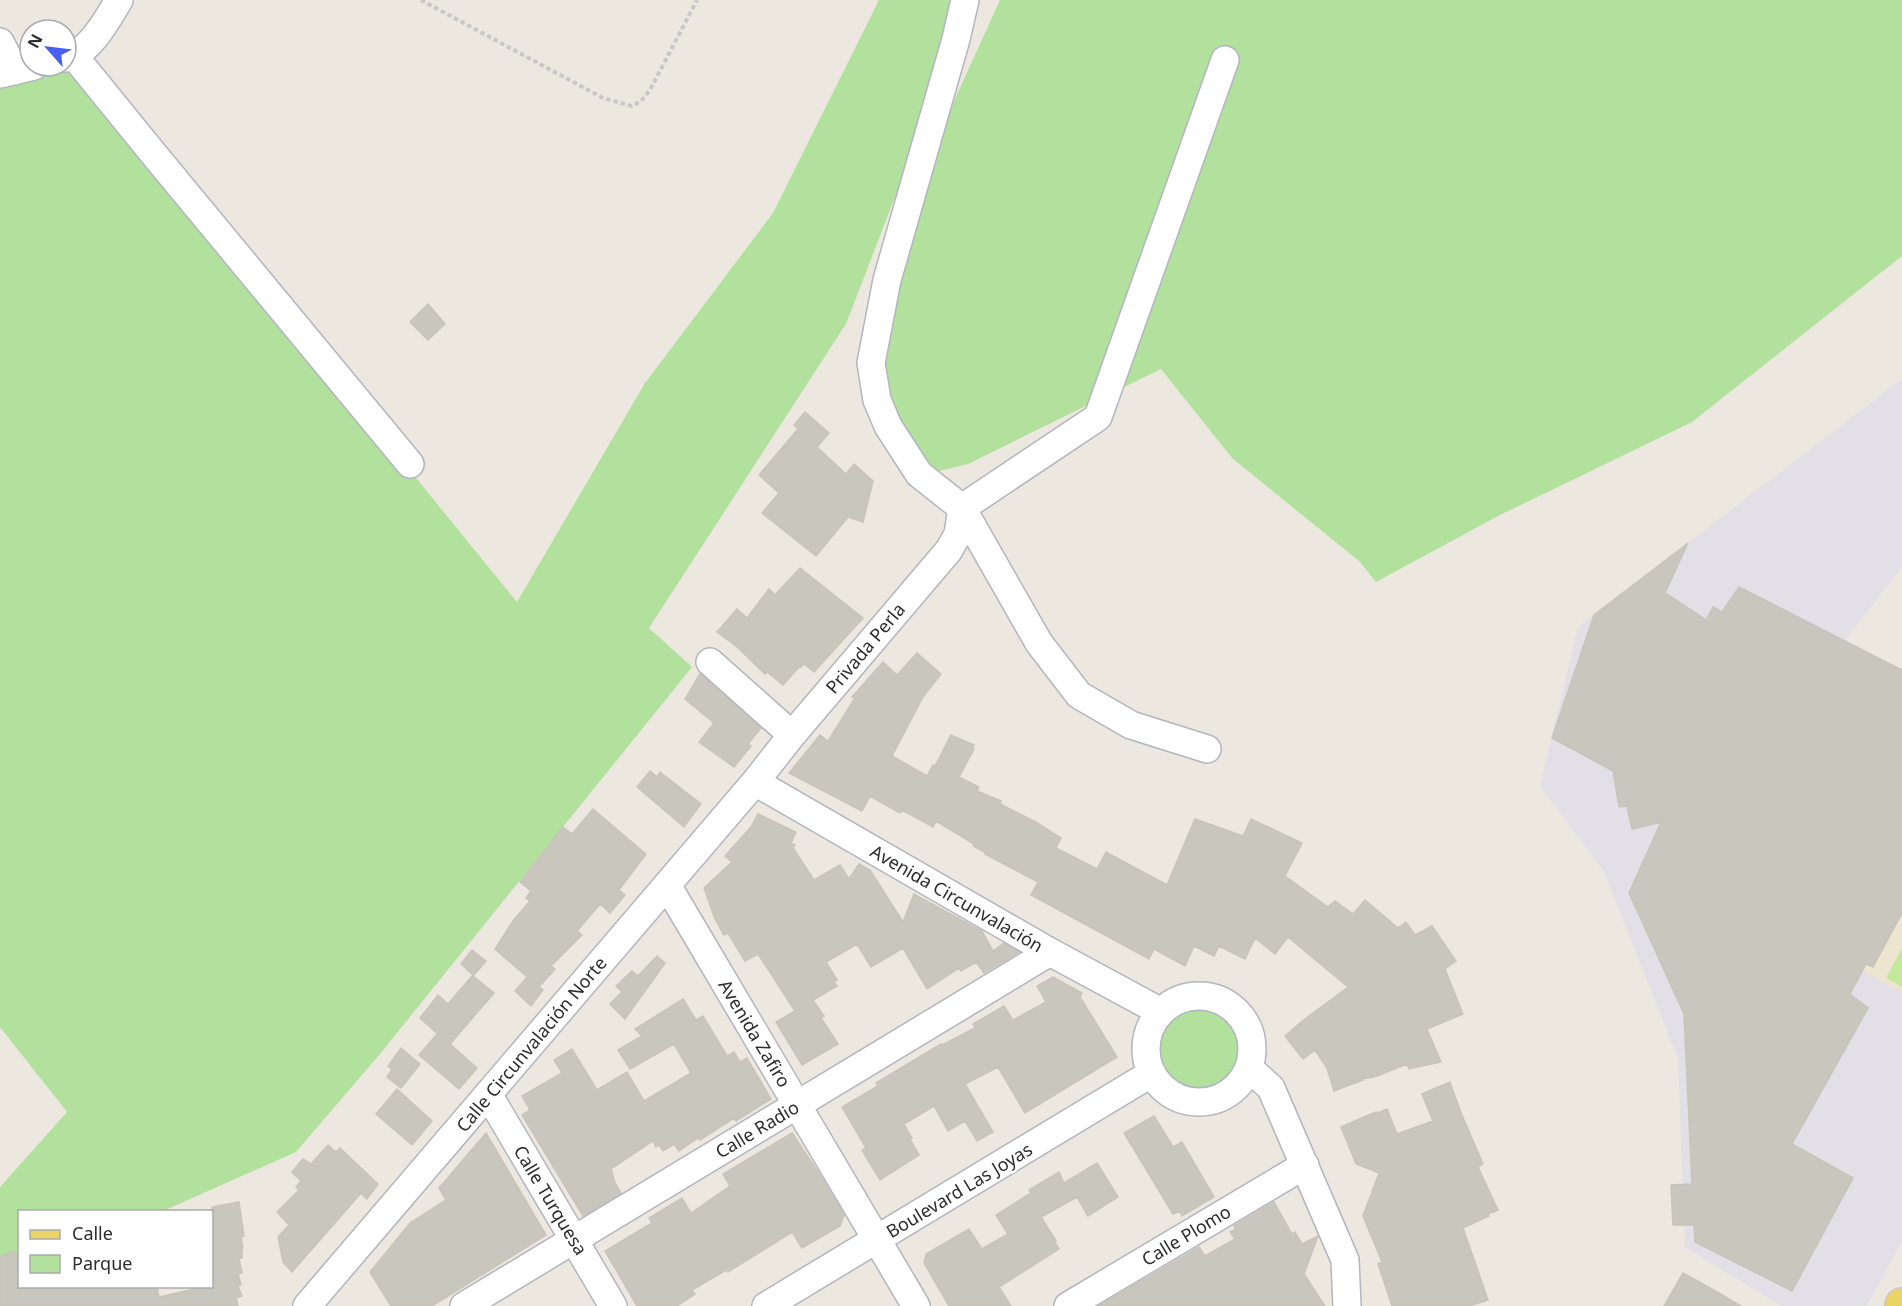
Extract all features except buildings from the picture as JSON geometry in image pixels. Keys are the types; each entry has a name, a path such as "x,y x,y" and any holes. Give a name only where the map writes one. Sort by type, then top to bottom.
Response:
{"street":[{"path":"78,50 101,31 119,0"},
{"path":"965,0 887,280 871,363 877,400 888,426 919,474 962,508 1039,643 1079,695 1131,724 1207,749"},
{"path":"0,42 16,70"},
{"path":"962,508 1098,417 1225,60"},
{"path":"78,66 152,152 410,464"},
{"name":"Privada Perla","path":"755,782 949,550 958,534 962,508"},
{"path":"710,662 792,735"},
{"name":"Calle Circunvalación Norte","path":"308,1306 755,782"},
{"name":"Avenida Circunvalación","path":"755,782 1050,952 1161,1012"},
{"name":"Avenida Zafiro","path":"667,885 916,1306"},
{"name":"Calle Radio","path":"464,1306 1050,952"},
{"path":"1205,996 1221,1000 1234,1009 1244,1021 1251,1036 1252,1052 1249,1068 1240,1083 1227,1095 1211,1101 1193,1102 1176,1097 1162,1088 1146,1058 1147,1041 1152,1025 1161,1012 1174,1002 1189,997 1205,996"},
{"path":"1249,1068 1271,1088 1345,1260 1347,1306"},
{"name":"Boulevard Las Joyas","path":"766,1306 1152,1073"},
{"name":"Calle Turquesa","path":"488,1094 613,1306"},
{"name":"Calle Plomo","path":"1068,1306 1305,1164"}],"path":[{"path":"421,0 603,98 632,106 641,101 650,90 697,0"}],"shaded area":[{"path":"1902,379 1902,567 1842,644 1902,682 1846,962 1902,992 1902,1241 1867,1306 1781,1306 1685,1247 1678,1059 1603,870 1540,786 1578,627"},
{"path":"1902,859 1902,992 1846,962"}],"green space":[{"path":"879,0 977,0 956,39 846,324 649,628 692,667 380,1054 296,1152 165,1210 18,1210 18,1257 0,1263 0,1187 67,1112 0,1027 0,68 18,67 18,78 78,78 78,63 517,602 645,383 773,213"},
{"path":"1000,0 1902,0 1902,256 1692,422 1500,515 1376,582 1359,561 1233,459 1161,369 968,464 927,474 904,445 873,362 907,204"},
{"path":"1902,948 1902,987 1886,978"},
{"path":"1199,1005 1215,1008 1229,1017 1238,1031 1241,1047 1238,1063 1229,1077 1215,1086 1199,1089 1183,1086 1169,1077 1160,1063 1157,1047 1160,1031 1169,1017 1183,1008"}]}
